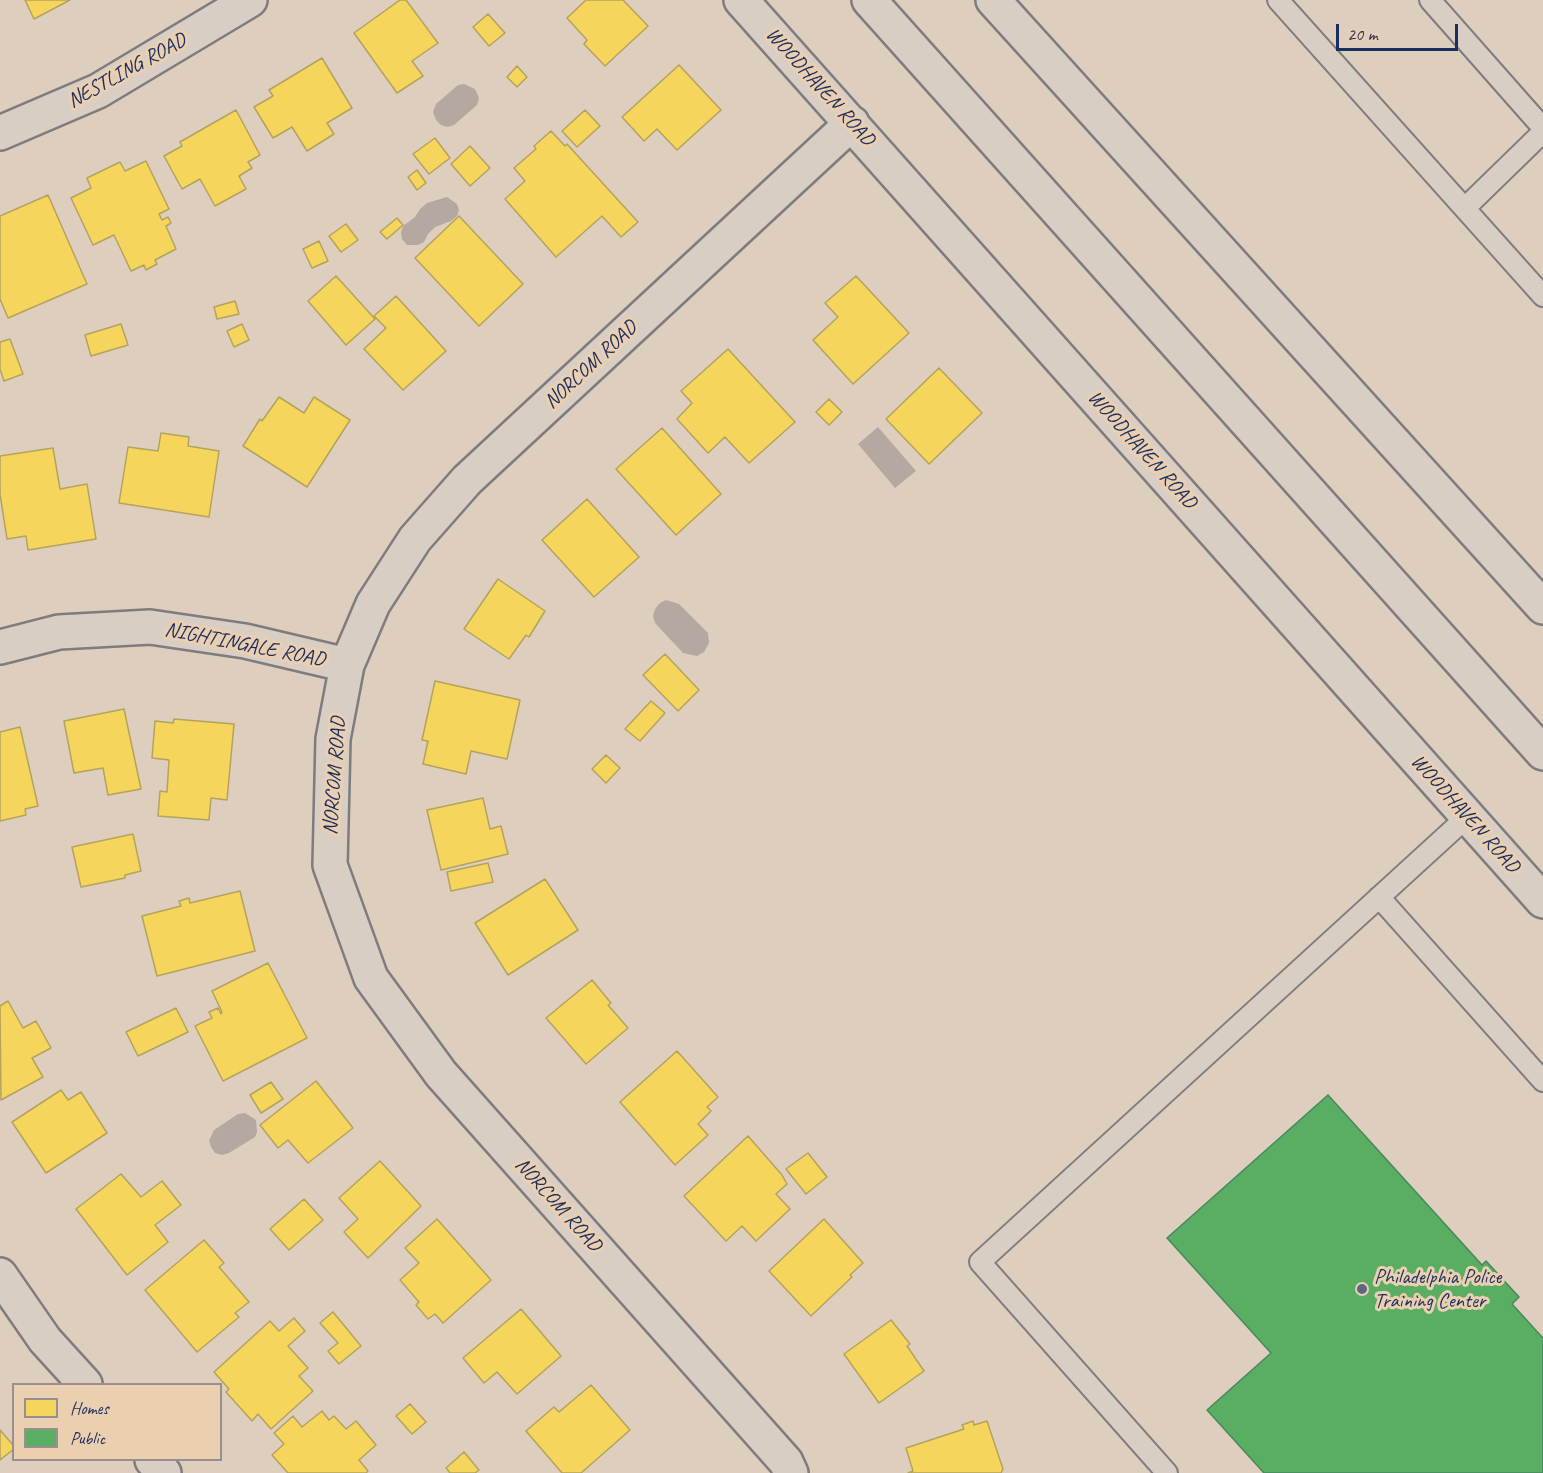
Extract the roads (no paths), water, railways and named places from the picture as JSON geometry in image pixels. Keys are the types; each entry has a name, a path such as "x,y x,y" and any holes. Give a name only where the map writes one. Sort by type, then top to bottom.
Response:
{"main road":[{"name":"NESTLING ROAD","path":"0,133 98,92 250,0"},
{"name":"WOODHAVEN ROAD","path":"741,0 1543,902"},
{"path":"869,0 1543,753"},
{"path":"993,0 1543,607"},
{"name":"NORCOM ROAD","path":"791,1473 786,1462 441,1074 371,978 330,865 333,740 347,665 373,604 415,539 467,480 852,123"},
{"name":"NIGHTINGALE ROAD","path":"0,646 59,632 150,627 245,641 347,665"},
{"path":"0,1275 45,1340 84,1383"},
{"path":"153,1461 164,1473"}],"lane":[{"path":"1278,0 1543,297"},
{"path":"1430,0 1543,130 1466,208"},
{"path":"1167,1473 980,1262 1468,816"},
{"path":"1379,897 1543,1081"}],"place":[{"name":"Philadelphia Police Training Center","path":"1362,1289"}]}
